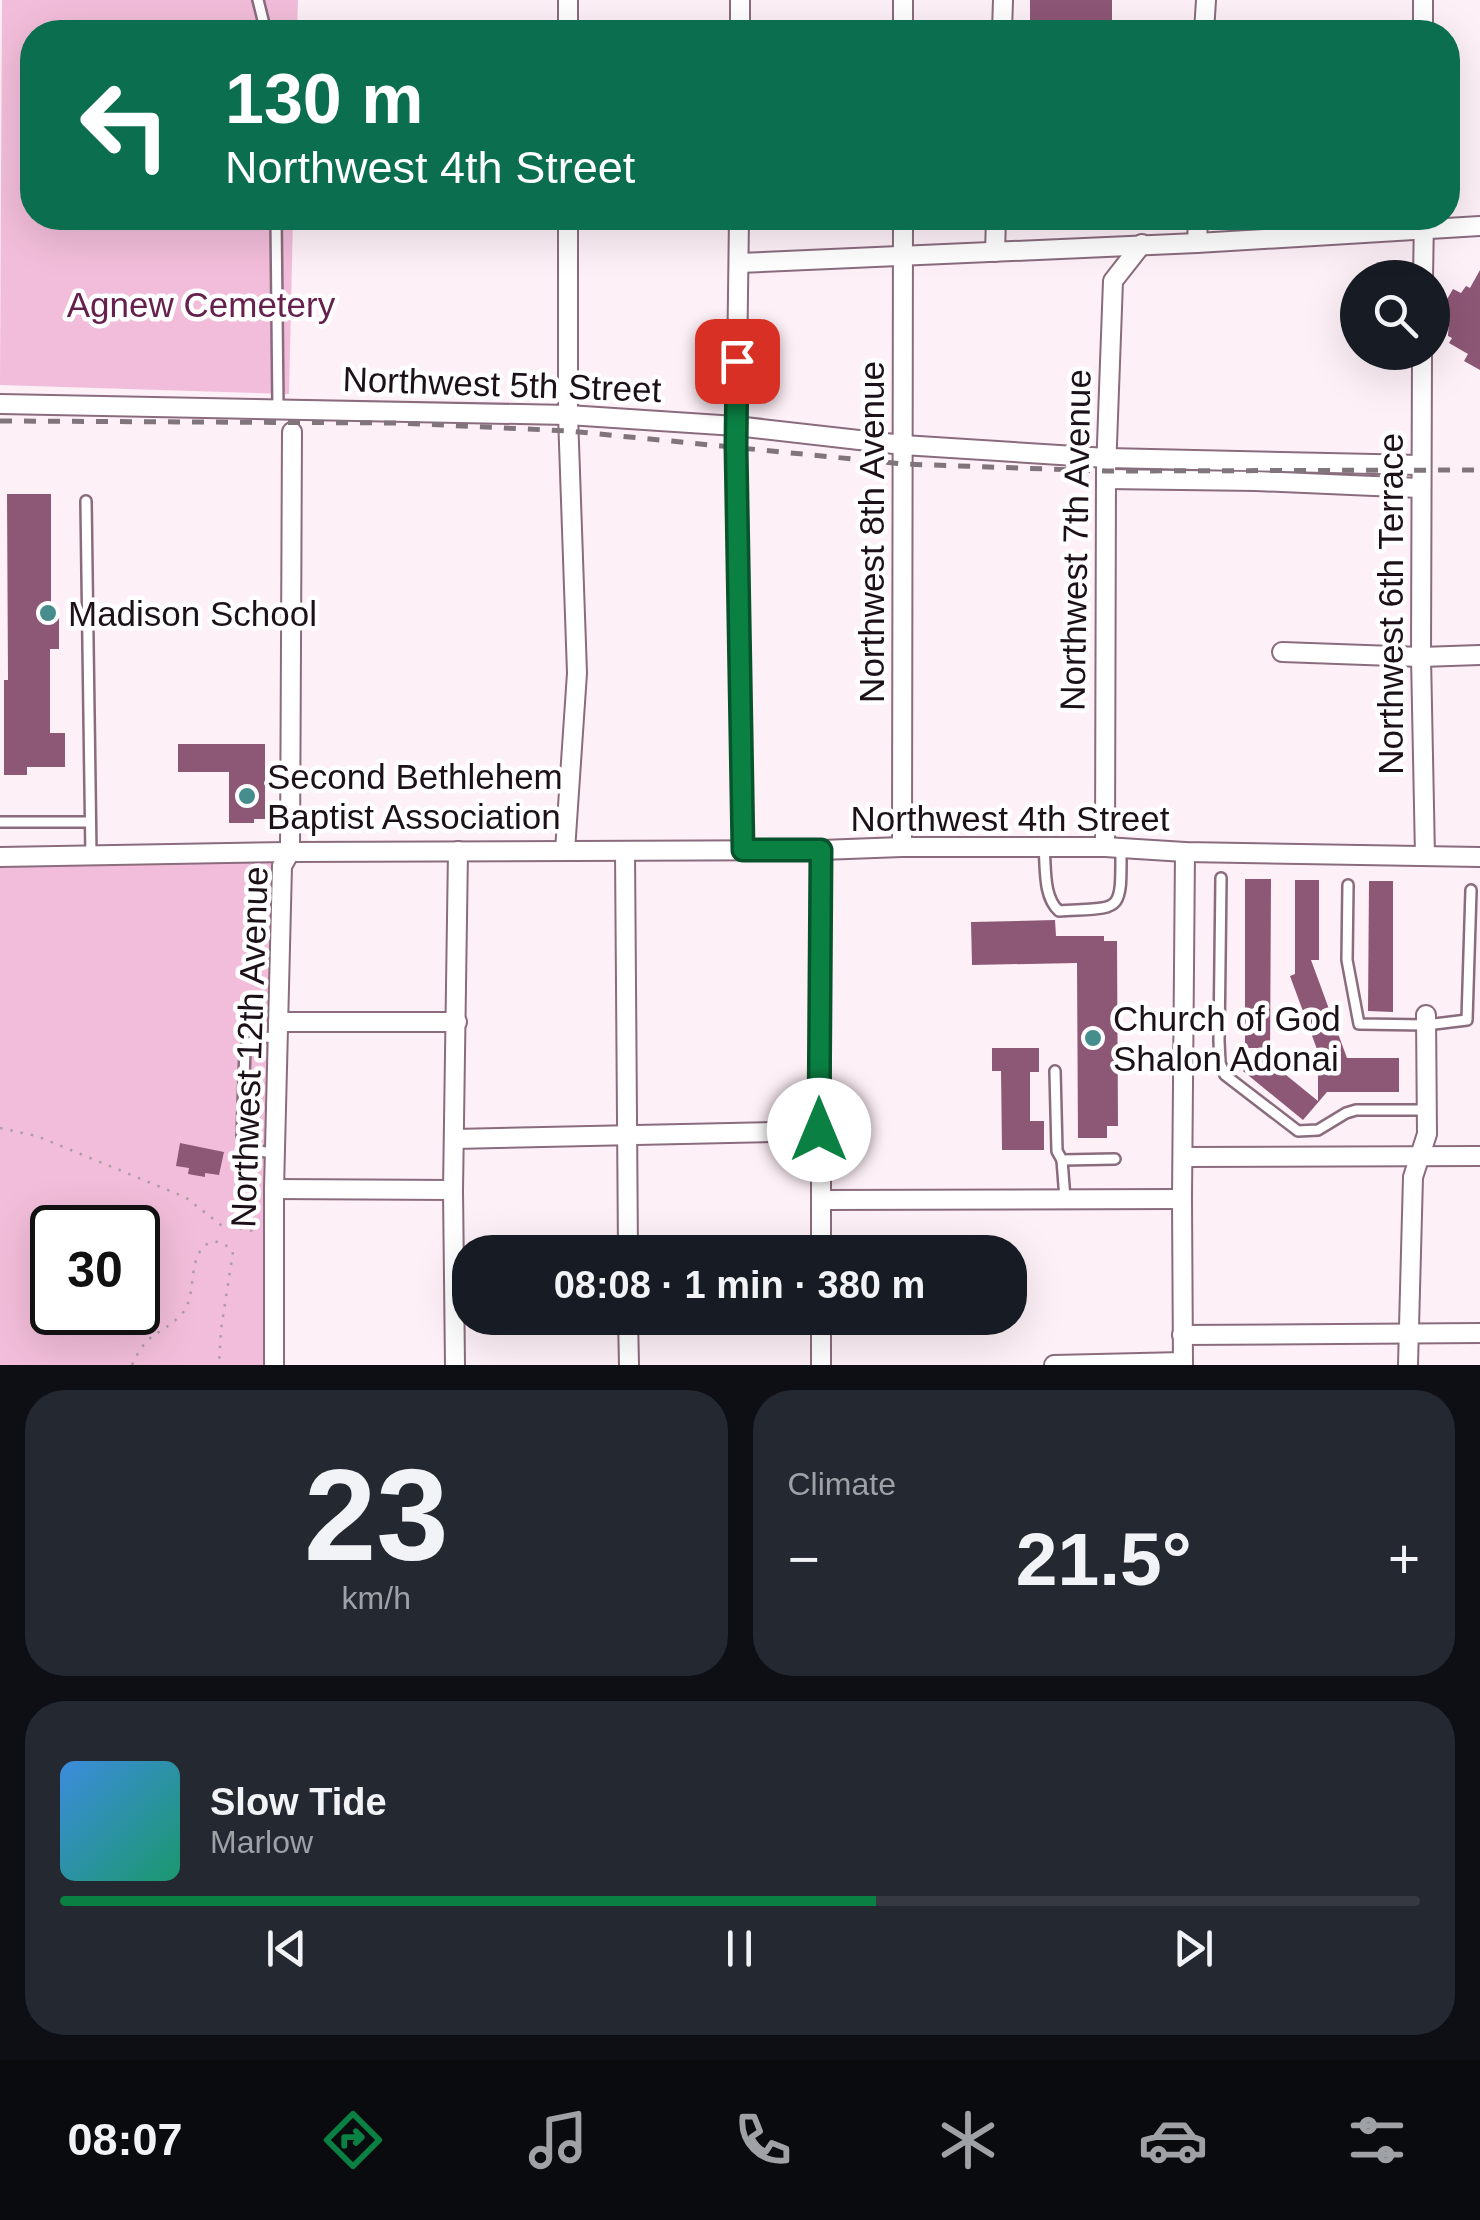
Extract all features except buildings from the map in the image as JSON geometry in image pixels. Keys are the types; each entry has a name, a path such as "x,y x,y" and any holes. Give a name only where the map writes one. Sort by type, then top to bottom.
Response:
{"street":[{"path":"566,851 577,673 568,415 568,230"},
{"path":"739,230 736,426 743,850"},
{"name":"Northwest 8th Avenue","path":"902,848 903,230"},
{"path":"995,252 996,230"},
{"path":"1197,243 1198,230"},
{"path":"739,264 1197,243 1345,230"},
{"path":"1423,260 1424,230"},
{"name":"Northwest 7th Avenue","path":"1113,848 1106,458 1113,281 1142,244"},
{"name":"Northwest 6th Terrace","path":"1422,370 1425,856"},
{"name":"Northwest 5th Street","path":"0,404 568,415 736,426 903,446 1106,458 1420,465"},
{"name":"Northwest 12th Avenue","path":"274,1365 282,866 290,852 292,432"},
{"path":"1106,479 1420,488"},
{"path":"1282,652 1480,655"},
{"name":"Northwest 4th Street","path":"0,857 1113,848 1480,857"},
{"path":"821,850 821,1235"},
{"path":"455,1365 458,851"},
{"path":"625,851 628,1235"},
{"path":"1054,1365 1183,1364 1184,852"},
{"path":"1408,1365 1413,1176 1427,1134 1426,1020"},
{"path":"278,1029 457,1022"},
{"path":"454,1139 819,1130"},
{"path":"1183,1157 1480,1156"},
{"path":"274,1189 454,1190"},
{"path":"820,1200 1182,1199"},
{"path":"1182,1334 1480,1333"},
{"path":"628,1335 629,1365"},
{"path":"821,1335 821,1365"}],"lane":[{"path":"276,230 278,409"},
{"path":"86,501 91,856"},
{"path":"0,822 90,822"},
{"path":"1044,848 1049,898 1059,911 1110,908 1116,902 1121,893 1113,848"},
{"path":"1221,878 1219,1041 1225,1076 1298,1131 1318,1130 1356,1110 1427,1110"},
{"path":"1348,884 1347,960 1359,1024 1467,1020 1471,890"},
{"path":"275,1153 244,1146 242,1118 245,1048 249,1042 278,1029"},
{"path":"1055,1071 1057,1150 1062,1160 1065,1199"},
{"path":"1062,1160 1115,1159"}],"path":[{"path":"0,1128 37,1136 185,1196 221,1225 254,1231"},
{"path":"132,1365 150,1336 182,1314 200,1250 218,1241 233,1252 218,1365"}],"green space":[{"name":"Agnew Cemetery","path":"2,0 298,0 297,20 20,20 20,230 293,230 289,394 0,385"},
{"path":"276,861 266,1365 0,1365 0,866"}],"railway":[{"path":"0,421 399,423 569,431 903,464 1106,471 1480,470"}],"place":[{"name":"Madison School","path":"48,613"},
{"name":"Second Bethlehem Baptist Association","path":"247,796"},
{"name":"Church of God Shalon Adonai","path":"1093,1038"}],"route":[{"path":"737,361 743,850 821,850 819,1130"}]}
